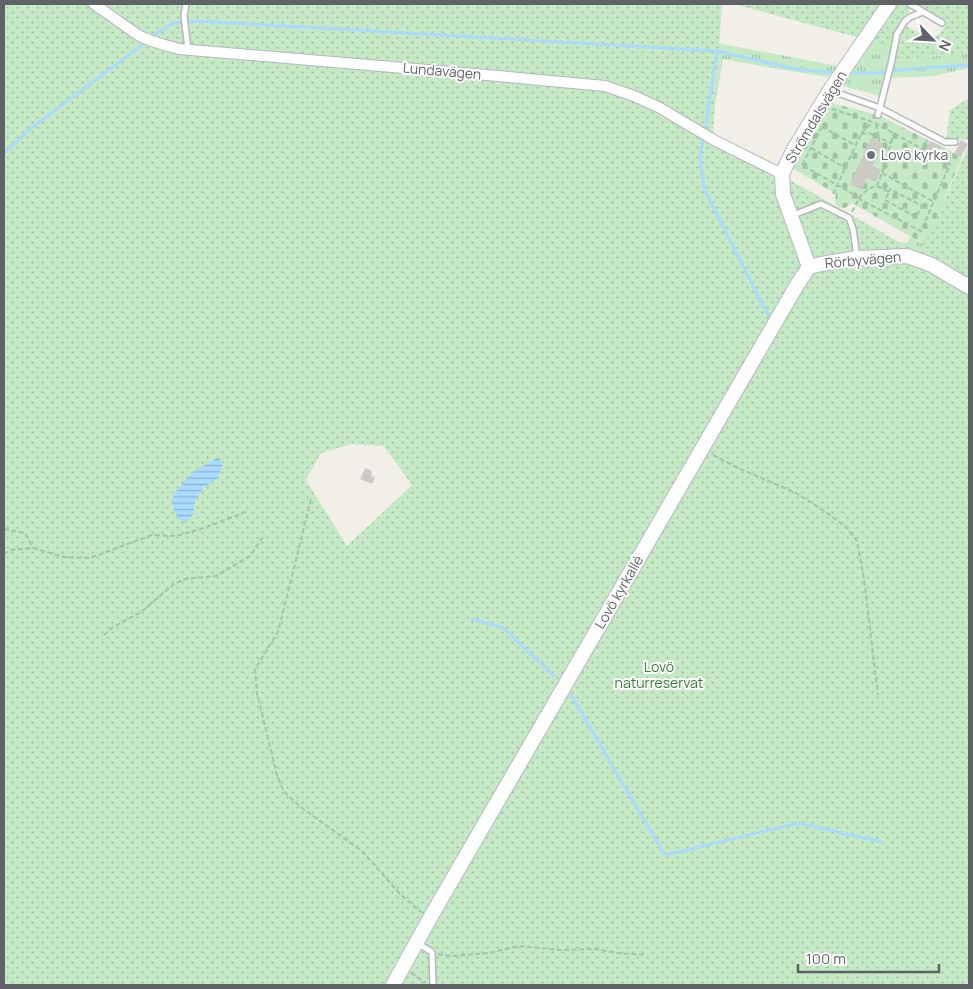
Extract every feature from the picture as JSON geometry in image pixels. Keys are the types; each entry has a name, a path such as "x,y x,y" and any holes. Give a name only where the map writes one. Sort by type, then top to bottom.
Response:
{"street":[{"name":"Lundavägen","path":"94,4 138,35 179,49 605,86 651,104 714,140 782,174"},
{"name":"Strömdalsvägen","path":"810,267 783,194 782,174 793,151 830,90 889,4"},
{"name":"Rörbyvägen","path":"810,267 857,258 907,256 932,265 969,287"},
{"name":"Lovö kyrkallé","path":"393,985 797,285 810,267"}],"lane":[{"path":"186,4 184,16 188,49"},
{"path":"910,4 942,24"},
{"path":"878,115 897,34 905,20 923,12"},
{"path":"830,90 880,108 945,142 955,142"},
{"path":"790,216 821,204 849,218 853,229 857,258"},
{"path":"416,943 432,952 432,985"}],"path":[{"path":"830,108 874,122 950,164 921,231 802,165 822,127 856,145"},
{"path":"833,194 861,134 874,122"},
{"path":"874,122 879,140"},
{"path":"861,134 869,133 879,140 891,144"},
{"path":"876,186 882,173 894,133"},
{"path":"810,148 845,168"},
{"path":"882,173 934,201"},
{"path":"849,218 864,192 870,187 876,186 889,192 890,190 922,206 916,217 885,200 889,192"},
{"path":"702,449 736,467 796,493 847,528 857,541 864,578 878,695"},
{"path":"311,498 278,632 256,669 258,693 277,775 284,792 302,808 362,851 401,895 430,918"},
{"path":"4,554 11,550 33,548 64,558 90,558 152,535 176,536 204,528 248,511"},
{"path":"4,529 25,533 33,548"},
{"path":"104,635 113,627 140,612 174,584 185,579 216,576 250,556 263,537"},
{"path":"432,952 442,956 452,956 489,953 519,946 560,950 594,948 618,953 646,955"},
{"path":"403,968 432,985"}],"green space":[{"name":"Lovö naturreservat","path":"4,4 722,4 713,133 788,179 920,254 969,145 969,985 4,985","holes":["352,444 384,446 412,485 347,546 306,480 321,453"]},
{"path":"734,4 907,4 890,46"},
{"path":"904,4 910,8 909,12 900,21 894,37 880,96 839,85 860,54"},
{"path":"917,4 969,4 969,52 895,61 904,25 932,38 940,33 946,24 947,21"},
{"path":"187,13 722,44 838,66 828,77 723,59 711,129"},
{"path":"969,52 969,68 934,76 890,78 895,61"},
{"path":"969,98 969,140 946,139 950,110"},
{"path":"828,102 878,115 962,157 925,245 852,203 845,208 839,207 835,199 836,194 790,167"},
{"path":"910,237 925,245 926,256 884,240 907,243"}],"water":[{"path":"218,457 223,463 218,478 203,488 195,501 193,514 187,522 180,520 174,511 172,501 174,494 193,472"}],"building":[{"name":"Lovö kyrka","path":"871,138 883,143 873,166 881,170 876,182 867,178 862,190 850,184"},
{"path":"961,140 968,144 961,157 954,154"},
{"path":"930,141 939,145 934,154 926,149"},
{"path":"365,468 372,471 371,476 375,477 372,484 360,479"}],"waterway":[{"path":"150,38 174,23 197,21 717,51 795,69 837,73"},
{"path":"4,153 30,129 146,42"},
{"path":"717,51 700,156 704,189 764,308 772,319"},
{"path":"848,73 878,73 969,65"},
{"path":"472,619 502,627 554,676"},
{"path":"571,695 664,854 798,823 882,842"}],"place":[{"name":"Lovö kyrka","path":"871,155"}]}
